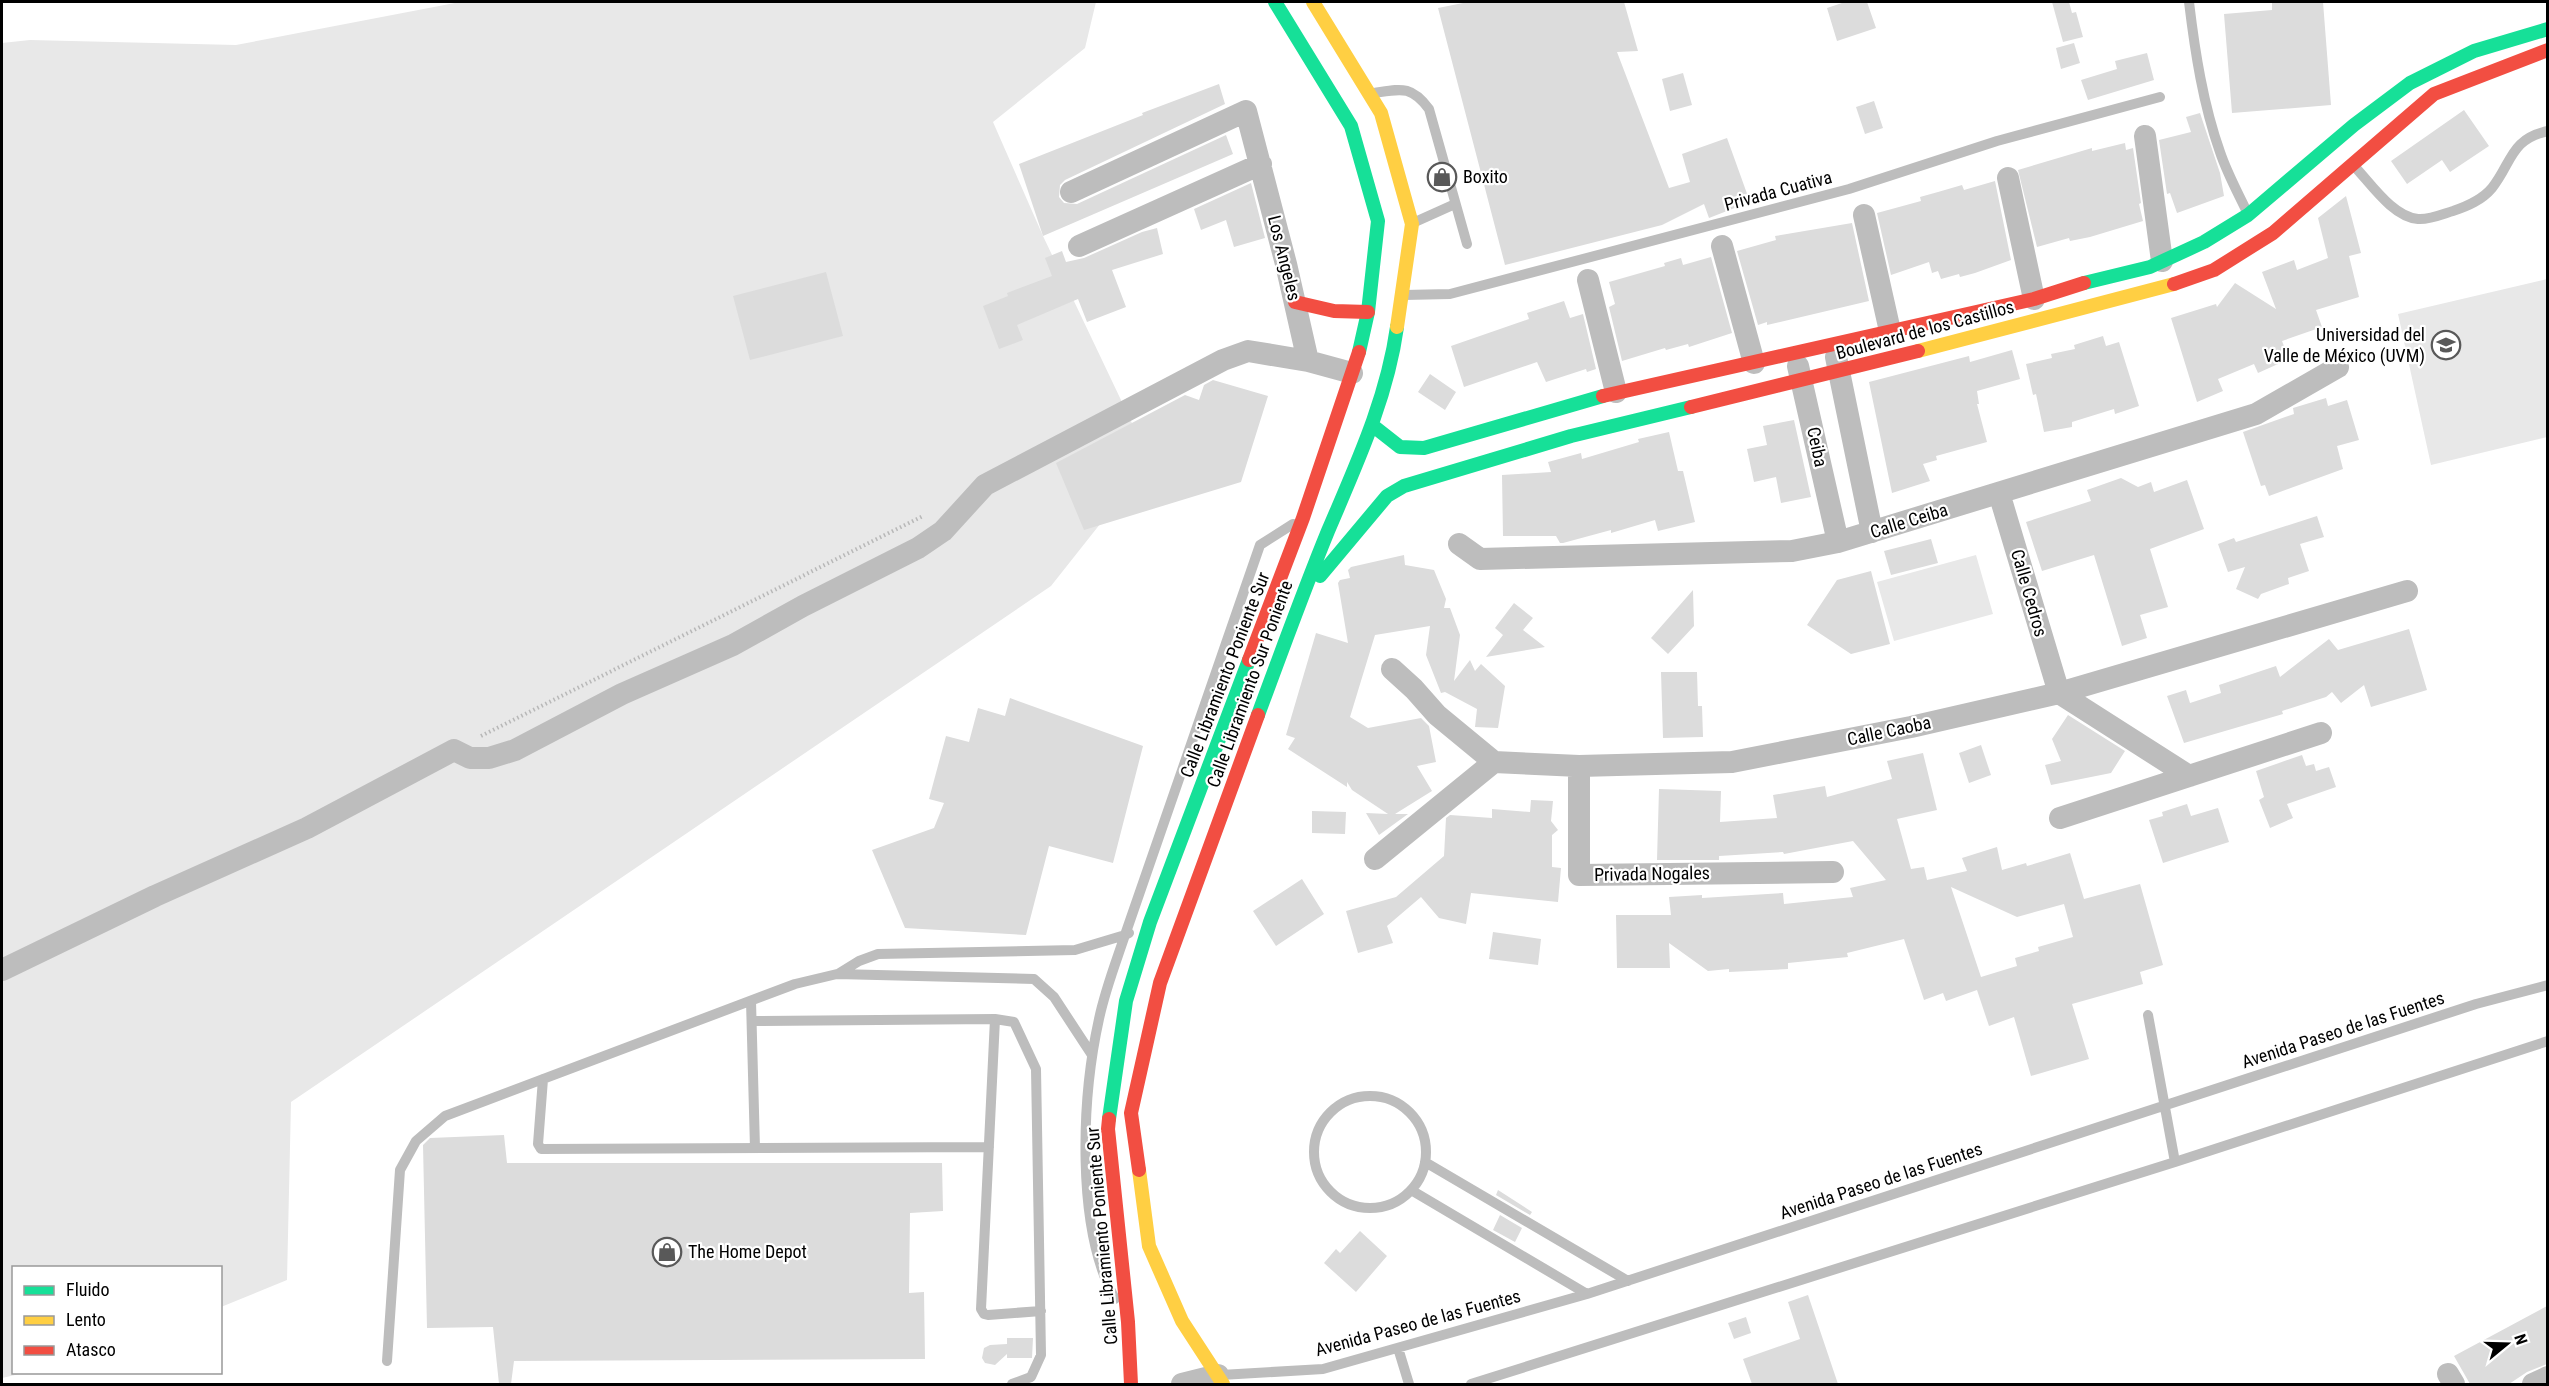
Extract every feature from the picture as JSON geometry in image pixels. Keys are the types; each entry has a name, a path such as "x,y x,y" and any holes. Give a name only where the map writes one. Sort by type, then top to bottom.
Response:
{"main road":[{"name":"Calle Libramiento Poniente Sur","path":"1131,1384 1128,1322 1108,1129 1126,1001 1150,922 1303,518 1361,347 1368,312 1378,221 1351,126 1275,2"},
{"name":"Calle Libramiento Sur Poniente","path":"1221,1380 1182,1321 1149,1246 1131,1113 1160,982 1300,600 1372,425 1393,355 1412,224 1381,113 1313,2"},
{"name":"Boulevard de los Castillos","path":"1372,425 1403,449 1414,451 1616,393 2034,299 2074,285 2150,267 2204,242 2248,215 2354,125 2410,83 2474,51 2547,29"},
{"name":"Boulevard de los Castillos","path":"1300,600 1387,496 1404,486 1571,436 1803,380 2156,290 2214,270 2273,233 2434,93 2547,50"},
{"path":"2119,274 2126,297"},
{"path":"1295,302 1335,311 1368,312"}],"street":[{"name":"Los Angeles","path":"1071,192 1246,111 1261,164 1308,361"},
{"path":"2145,136 2162,261"},
{"path":"1079,246 1261,164"},
{"path":"2008,178 2034,299"},
{"path":"1864,215 1890,331"},
{"path":"1722,246 1754,363"},
{"path":"1588,280 1616,393"},
{"path":"1832,343 1872,532"},
{"path":"2,970 155,896 307,828 454,750 470,758 489,758 515,750 622,694 733,645 803,606 918,548 943,531 985,485 1223,360 1248,351 1308,361 1352,374"},
{"name":"Ceiba","path":"1793,353 1803,380 1838,542"},
{"name":"Calle Ceiba","path":"1459,544 1480,559 1792,551 1838,542 2256,414 2338,367"},
{"name":"Calle Cedros","path":"2000,493 2059,693"},
{"name":"Calle Caoba","path":"1494,762 1580,766 1732,762 1911,727 2059,693 2407,591"},
{"path":"1375,859 1494,762 1437,716 1414,689 1392,669"},
{"path":"2059,693 2189,776"},
{"path":"2060,818 2321,734"},
{"name":"Privada Nogales","path":"1580,766 1579,875 1833,872"},
{"path":"2533,1384 2547,1377"},
{"path":"1182,1384 1221,1380"}],"lane":[{"path":"1324,2 1324,21"},
{"path":"2189,2 2194,46 2211,124 2221,155 2248,215"},
{"path":"1371,94 1404,89 1420,97 1429,109 1467,244"},
{"name":"Privada Cuativa","path":"1401,295 1450,294 1726,223 1849,189 1997,141 2160,97"},
{"path":"2352,165 2397,210 2417,219 2440,215 2473,204 2492,188 2513,151 2526,138 2547,131"},
{"path":"1412,224 1455,204"},
{"path":"1128,1322 1104,1279 1091,1221 1087,1160 1089,1080 1100,1016 1125,935 1260,545 1303,518"},
{"path":"837,974 859,961 878,954 1075,950 1125,935 1150,922"},
{"path":"387,1361 400,1170 416,1141 446,1116 795,984 837,974 1034,979 1054,997 1092,1055"},
{"name":"Avenida Paseo de las Fuentes","path":"1221,1380 1323,1369 1587,1294 2476,1004 2547,986"},
{"path":"751,1000 755,1148"},
{"path":"2148,1016 2175,1162"},
{"path":"752,1022 995,1019 1014,1022 1036,1069 1041,1355 1031,1377 1012,1384"},
{"path":"995,1019 981,1309 984,1314 988,1315 1041,1311"},
{"path":"1471,1384 2175,1162 2547,1041"},
{"path":"543,1079 538,1144 541,1149 989,1147"},
{"path":"1365,1096 1377,1096 1395,1102 1411,1113 1425,1143 1425,1162 1411,1190 1401,1198 1384,1206 1365,1208 1339,1199 1325,1185 1315,1165 1314,1145 1319,1128 1330,1112 1346,1101 1365,1096"},
{"path":"1425,1162 1628,1281"},
{"path":"1411,1190 1587,1294"},
{"path":"1398,1348 1409,1384"}],"path":[{"path":"454,750 932,512"}],"shaded area":[{"path":"460,2 1096,2 1085,48 993,122 1043,236 1150,461 1051,586 291,1102 287,1280 222,1307 222,1266 12,1266 12,1374 20,1374 2,1378 2,43 30,40 236,45"},
{"path":"2547,279 2547,437 2431,465 2398,314"},
{"path":"1976,555 1993,614 1894,641 1877,582"}],"building":[{"path":"1468,2 1624,2 1638,51 1617,52 1669,188 1690,182 1682,154 1727,138 1750,202 1709,218 1704,204 1662,225 1505,265 1438,8"},
{"path":"1845,2 1867,2 1876,28 1837,41 1827,8"},
{"path":"2052,2 2069,2 2072,13 2076,12 2083,37 2063,42"},
{"path":"2272,2 2323,2 2331,105 2232,113 2224,14 2272,10"},
{"path":"2074,43 2080,63 2061,69 2056,48"},
{"path":"2147,53 2154,80 2088,100 2081,80 2117,69 2115,61"},
{"path":"1683,73 1692,105 1670,111 1662,79"},
{"path":"1219,84 1225,104 1065,180 1060,185 1059,197 1064,203 1077,204 1226,135 1233,154 1043,236 1019,164"},
{"path":"1874,101 1883,128 1865,134 1856,107"},
{"path":"2464,110 2489,146 2450,172 2442,160 2407,184 2391,161"},
{"path":"2200,113 2220,173 2224,196 2177,213 2170,193 2167,194 2159,140 2191,132 2186,117"},
{"path":"2125,143 2126,150 2133,148 2143,221 2090,237 2070,241 2069,238 2037,247 2018,170 2092,148 2092,151"},
{"path":"1995,181 2011,260 1960,277 1959,274 1941,279 1938,271 1932,273 1929,262 1891,275 1877,213 1921,201 1920,197 1962,185 1964,190"},
{"path":"1251,183 1265,238 1234,247 1226,220 1201,230 1194,209"},
{"path":"2346,196 2361,253 2349,256 2359,297 2316,310 2322,327 2282,341 2289,359 2258,373 2254,364 2218,379 2223,391 2197,402 2171,318 2216,304 2217,307 2235,283 2276,309 2262,272 2294,260 2297,270 2328,258 2318,218"},
{"path":"1852,223 1869,301 1767,325 1767,322 1758,325 1737,251 1776,240 1775,236"},
{"path":"1157,228 1163,254 1112,270 1126,307 1087,322 1078,299 1017,325 1023,340 999,349 983,306 1008,296 1007,293 1052,276 1045,258 1062,251 1066,262 1084,258 1142,232"},
{"path":"1711,257 1732,333 1689,347 1688,344 1666,350 1665,348 1622,361 1609,307 1615,304 1609,282 1665,266 1664,263 1681,258 1683,265"},
{"path":"826,272 843,336 750,360 733,296"},
{"path":"1564,301 1570,318 1583,314 1596,369 1587,372 1586,369 1546,382 1537,362 1464,387 1451,346 1529,319 1527,313"},
{"path":"2103,336 2106,346 2119,342 2139,406 2115,414 2114,409 2072,422 2072,427 2044,432 2036,394 2033,395 2026,364 2052,358 2051,354 2075,349 2074,345"},
{"path":"2012,350 2020,379 1977,391 1979,404 1977,404 1987,442 1936,456 1937,460 1923,464 1930,481 1892,493 1869,382 1969,356 1970,362"},
{"path":"1430,374 1456,392 1445,410 1418,392"},
{"path":"1213,380 1268,396 1241,482 1084,530 1056,463 1185,395 1199,400 1204,385"},
{"path":"2326,398 2328,406 2347,400 2359,440 2337,446 2343,469 2269,496 2265,485 2261,486 2243,432 2294,414 2293,408"},
{"path":"1794,420 1811,497 1781,503 1776,477 1754,482 1747,449 1767,445 1763,426"},
{"path":"1669,432 1678,471 1683,471 1695,522 1658,531 1655,520 1611,533 1611,530 1563,543 1560,543 1556,536 1503,536 1502,475 1551,472 1548,462 1581,453 1582,459 1639,442 1638,439"},
{"path":"2121,478 2138,487 2151,482 2154,492 2187,480 2204,529 2150,549 2168,607 2140,615 2147,638 2122,646 2094,555 2042,571 2026,522 2091,501 2087,490"},
{"path":"2317,516 2324,537 2300,544 2309,571 2288,578 2289,584 2261,594 2258,599 2236,589 2245,567 2228,572 2218,544 2234,538 2236,542"},
{"path":"1931,539 1938,563 1891,575 1884,551"},
{"path":"1404,555 1405,565 1434,570 1446,599 1444,608 1450,608 1460,635 1454,681 1470,660 1475,671 1481,664 1505,686 1498,728 1475,727 1477,709 1445,692 1441,693 1426,655 1430,626 1375,635 1350,717 1368,728 1421,718 1429,726 1436,762 1417,766 1432,791 1395,814 1408,814 1379,835 1366,813 1388,814 1352,790 1347,782 1347,787 1288,749 1295,738 1286,735 1316,633 1348,643 1338,583 1340,580 1350,578 1348,570 1351,567"},
{"path":"1871,571 1890,644 1851,654 1807,625 1837,580"},
{"path":"1693,590 1694,626 1668,654 1651,638"},
{"path":"1514,603 1533,618 1523,630 1545,647 1486,657 1503,635 1495,628"},
{"path":"2409,629 2427,690 2371,707 2364,685 2341,703 2332,692 2326,697 2282,711 2283,714 2184,743 2167,696 2186,690 2190,703 2221,693 2219,685 2276,666 2280,677 2329,639 2338,650"},
{"path":"1661,672 1697,672 1698,706 1702,706 1703,737 1663,738"},
{"path":"1010,698 1143,746 1113,863 1049,846 1026,935 905,928 872,850 934,828 944,803 929,799 946,736 969,742 978,708 1005,716"},
{"path":"2068,715 2125,751 2111,773 2051,785 2045,765 2061,761 2052,739"},
{"path":"1981,745 1991,775 1969,783 1959,753"},
{"path":"1923,753 1937,810 1897,819 1911,869 1924,867 1927,880 1967,871 1962,858 1997,847 2002,870 2026,863 2027,866 2070,853 2084,899 2140,884 2163,965 2140,972 2143,984 2072,1004 2089,1059 2031,1076 2014,1017 1989,1026 1977,990 1946,1001 1943,993 1924,1000 1904,939 1847,953 1848,957 1788,963 1788,969 1729,972 1729,969 1708,971 1669,943 1670,968 1617,968 1616,915 1671,915 1669,897 1702,895 1702,898 1783,893 1784,904 1853,897 1850,888 1886,880 1853,841 1784,854 1783,852 1719,856 1719,860 1657,860 1659,789 1721,791 1720,822 1777,818 1773,795 1825,786 1827,797 1892,779 1887,761","holes":["1951,887 2017,917 2064,904 2073,937 2038,947 2039,951 2015,958 2017,966 1981,977"]},
{"path":"2302,755 2306,766 2314,764 2316,771 2329,767 2336,787 2287,804 2293,818 2270,828 2259,800 2264,797 2256,771"},
{"path":"1531,800 1553,801 1551,821 1558,830 1552,835 1552,867 1561,868 1558,902 1471,893 1466,924 1439,918 1421,897 1387,926 1393,943 1358,953 1346,911 1396,897 1444,856 1446,818 1450,815 1492,818 1492,809 1530,812"},
{"path":"2187,804 2191,816 2218,808 2229,842 2163,863 2149,820 2163,816 2162,812"},
{"path":"1312,811 1346,812 1345,834 1312,833"},
{"path":"1302,879 1324,914 1276,946 1253,911"},
{"path":"1493,932 1541,939 1538,965 1489,959"},
{"name":"The Home Depot","path":"504,1135 507,1163 942,1163 943,1211 910,1213 909,1293 924,1292 925,1359 514,1361 511,1384 499,1384 493,1327 427,1328 423,1145 430,1138"},
{"path":"1498,1190 1532,1212 1530,1215 1496,1195"},
{"path":"1500,1215 1522,1228 1515,1242 1493,1230"},
{"path":"1360,1231 1387,1256 1356,1292 1324,1263 1336,1249 1340,1253"},
{"path":"1808,1295 1838,1384 1752,1384 1743,1359 1800,1339 1788,1302"},
{"path":"2547,1306 2547,1364 2527,1372 2509,1384 2470,1384 2454,1356"},
{"path":"1746,1317 1751,1333 1734,1339 1728,1323"},
{"path":"1007,1338 1033,1338 1032,1358 1007,1358 1007,1354 995,1365 985,1363 982,1358 984,1348 990,1345 1007,1344"}],"traffic: fast":[{"path":"1275,2 1351,126 1378,221 1368,312 1359,352"},
{"path":"2084,283 2150,267 2204,242 2248,215 2354,125 2410,83 2474,51 2548,29"},
{"path":"1258,715 1378,406 1397,327"},
{"path":"1372,425 1400,447 1424,448 1603,396"},
{"path":"1320,576 1387,496 1404,486 1571,436 1691,407"},
{"path":"1109,1119 1126,1001 1150,922 1249,660"}],"traffic: slow":[{"path":"1313,2 1381,113 1412,224 1397,327"},
{"path":"1918,351 2174,284"},
{"path":"1139,1170 1149,1246 1182,1321 1223,1384"}],"traffic: jam":[{"path":"2174,284 2214,270 2273,233 2434,94 2548,50"},
{"path":"1603,396 2034,299 2084,283"},
{"path":"1295,302 1334,311 1368,312"},
{"path":"1691,407 1918,351"},
{"path":"1249,660 1303,518 1359,352"},
{"path":"1139,1170 1131,1113 1160,983 1258,715"},
{"path":"1109,1119 1108,1129 1128,1322 1131,1384"}],"place":[{"name":"Boxito","path":"1442,177"},
{"name":"Universidad del Valle de México (UVM)","path":"2446,345"},
{"name":"The Home Depot","path":"667,1252"}]}
